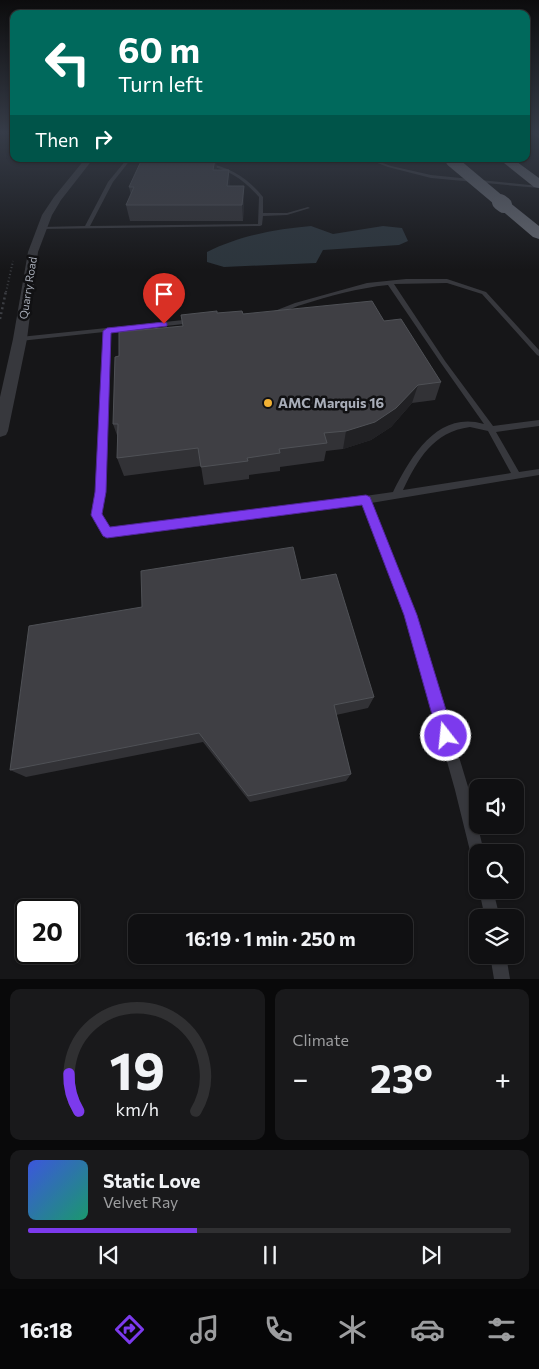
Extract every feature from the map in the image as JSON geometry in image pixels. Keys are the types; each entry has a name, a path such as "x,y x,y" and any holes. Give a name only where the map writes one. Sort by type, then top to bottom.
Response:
{"highway":[{"path":"472,179 539,234"}],"street":[{"name":"Quarry Road","path":"0,431 20,339 33,252 41,228 57,198 73,179"}],"lane":[{"path":"87,227 114,179"},
{"path":"41,228 260,225 261,197 245,179"},
{"path":"460,179 539,186"},
{"path":"260,215 287,214 308,208"},
{"path":"270,313 280,312 297,304 367,285 447,281 484,293 539,354"},
{"path":"390,283 491,429 517,476"},
{"path":"20,339 203,320"},
{"path":"107,331 100,492 96,515 107,533 366,500 539,472"},
{"path":"396,495 411,464 427,443 454,426 472,424 491,429 539,423"},
{"path":"366,500 411,615 462,790 475,844"},
{"path":"500,964 502,979"}],"shaded area":[{"path":"311,226 333,234 383,226 402,228 408,241 399,245 323,250 316,263 224,267 207,262 207,252 219,246 271,231"}],"building":[{"path":"133,179 228,179 227,186 244,186 242,205 126,205 134,187 129,187"},
{"name":"AMC Marquis 16","path":"372,301 384,321 401,319 441,382 418,385 396,408 375,422 346,431 324,433 327,443 279,449 280,453 247,458 248,461 201,467 198,448 117,458 118,424 113,424 115,357 119,356 119,332 183,326 181,315 217,311 217,313 242,311 243,314"},
{"path":"293,547 301,580 336,574 374,697 334,705 351,774 248,796 199,733 10,770 29,626 142,607 141,571"}],"place":[{"name":"AMC Marquis 16","path":"268,403"}],"route":[{"path":"164,324 107,331 100,492 96,515 107,533 366,500 411,615 446,736"}]}
